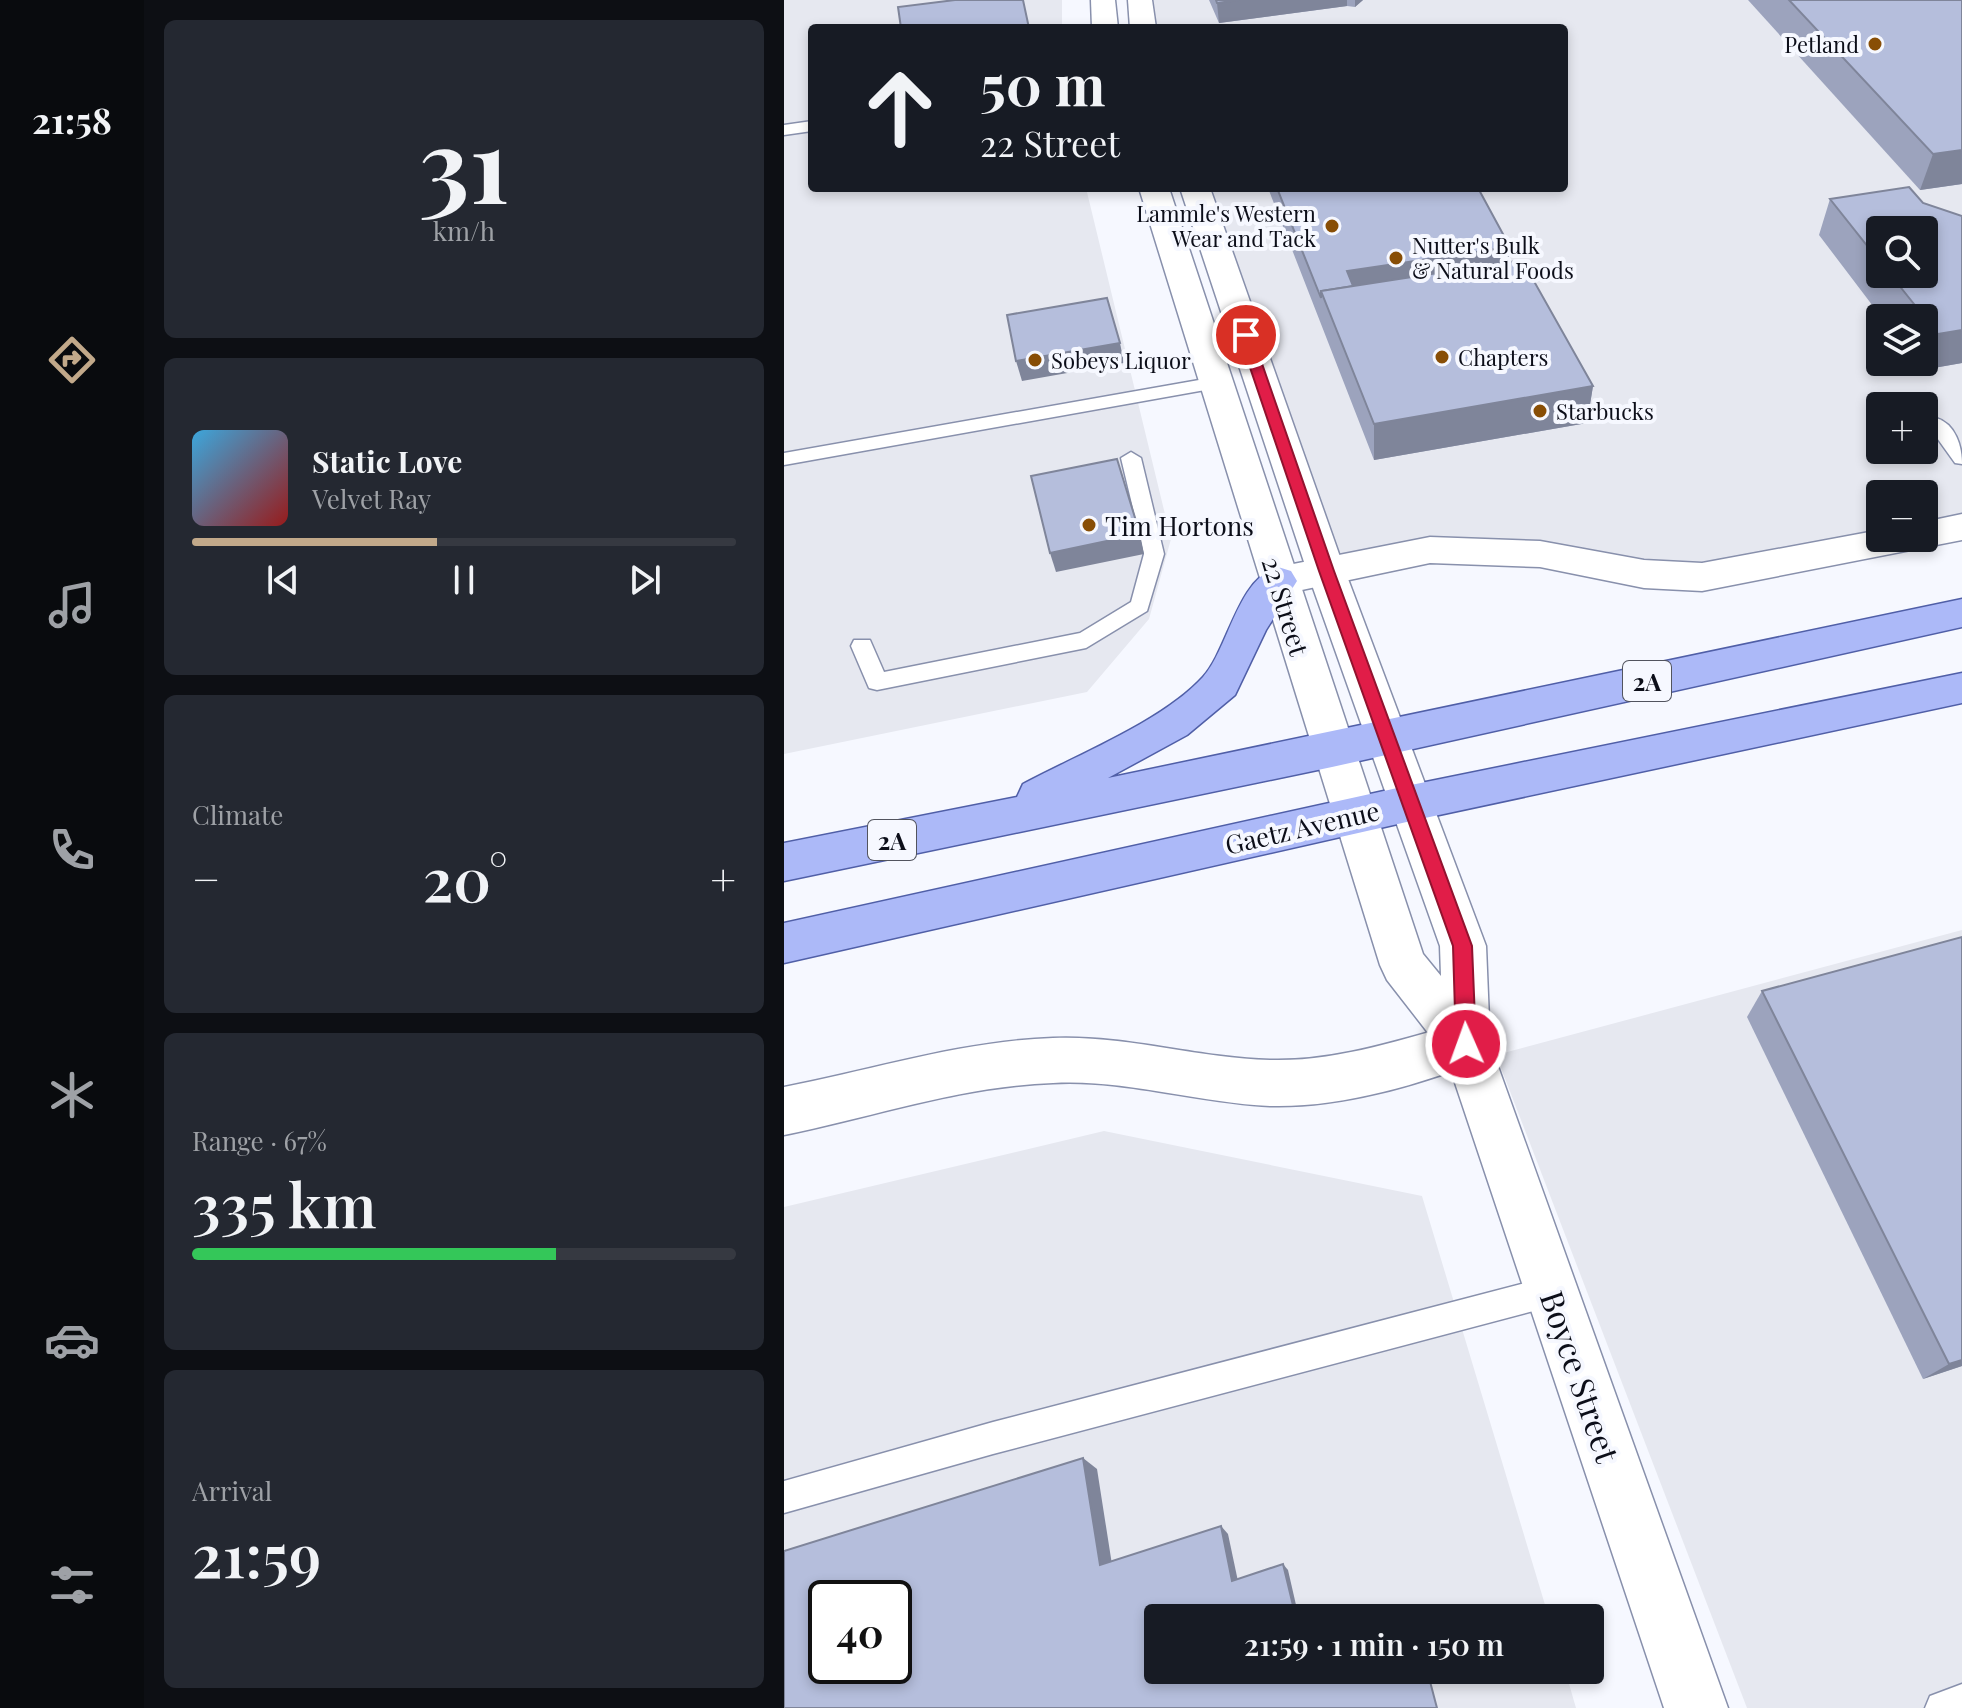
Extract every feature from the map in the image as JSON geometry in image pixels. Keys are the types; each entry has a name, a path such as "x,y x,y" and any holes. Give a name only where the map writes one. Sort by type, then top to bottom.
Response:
{"main road":[{"path":"1000,817 1172,724 1199,705 1221,684 1249,625 1278,581"},
{"name":"2A","path":"784,862 1332,750 1962,613"},
{"name":"Gaetz Avenue","path":"784,943 1411,803 1962,688"}],"street":[{"path":"1103,0 1105,24"},
{"path":"1140,0 1143,24"},
{"name":"22 Street","path":"1155,192 1354,816"},
{"name":"22 Street","path":"1196,192 1326,571 1388,737"},
{"path":"1938,532 1962,527"},
{"path":"1278,581 1430,550 1540,554 1644,574 1702,577 1866,546"},
{"name":"Boyce Street","path":"1388,737 1463,946 1466,1044 1696,1708"},
{"name":"Boyce Street","path":"1354,816 1403,965 1466,1044"},
{"path":"784,1111 1012,1064 1085,1059 1219,1078 1304,1083 1331,1079 1466,1044"}],"lane":[{"path":"784,130 808,127"},
{"path":"784,459 1216,383"},
{"path":"1938,427 1962,458"},
{"path":"862,646 877,682 1086,640 1140,606 1154,554 1131,458"},
{"path":"784,1497 993,1438 1552,1291"},
{"path":"1942,1708 1962,1701"}],"shaded area":[{"path":"784,0 1062,0 1062,24 808,24 808,192 1087,192 1171,539 1149,619 1087,692 784,754"},
{"path":"1140,0 1962,0 1962,527 1938,532 1938,480 1866,480 1866,541 1702,577 1540,554 1326,571 1196,192 1568,192 1568,24 1143,24"},
{"path":"1962,930 1962,1708 1747,1708 1496,1055"},
{"path":"1104,1131 1422,1196 1545,1604 1144,1604 1144,1684 1569,1684 1576,1708 784,1708 784,1207"}],"building":[{"path":"955,0 1023,0 1028,24 900,24 898,7"},
{"path":"1789,0 1962,0 1962,150 1933,154"},
{"path":"1909,187 1923,203 1962,216 1962,330 1938,334 1938,304 1914,304 1901,288 1938,288 1938,216 1866,216 1866,244 1830,199"},
{"path":"1279,192 1480,192 1510,247 1347,271 1353,286 1321,291 1321,298"},
{"name":"Chapters","path":"1522,260 1593,386 1374,424 1321,291"},
{"path":"1107,298 1120,343 1016,361 1007,315"},
{"name":"Tim Hortons","path":"1117,459 1140,534 1050,553 1031,476"},
{"path":"1962,937 1962,1360 1949,1364 1762,991"},
{"path":"1083,1458 1100,1565 1221,1526 1232,1581 1283,1564 1293,1604 1144,1604 1144,1684 1431,1684 1437,1708 784,1708 784,1551"}],"place":[{"name":"Petland","path":"1875,44"},
{"name":"Lammle's Western Wear and Tack","path":"1332,226"},
{"name":"Nutter's Bulk & Natural Foods","path":"1396,258"},
{"name":"Chapters","path":"1442,357"},
{"name":"Sobeys Liquor","path":"1035,360"},
{"name":"Starbucks","path":"1540,411"},
{"name":"Tim Hortons","path":"1089,525"}],"route":[{"path":"1246,335 1326,571 1463,946 1466,1044"}]}
